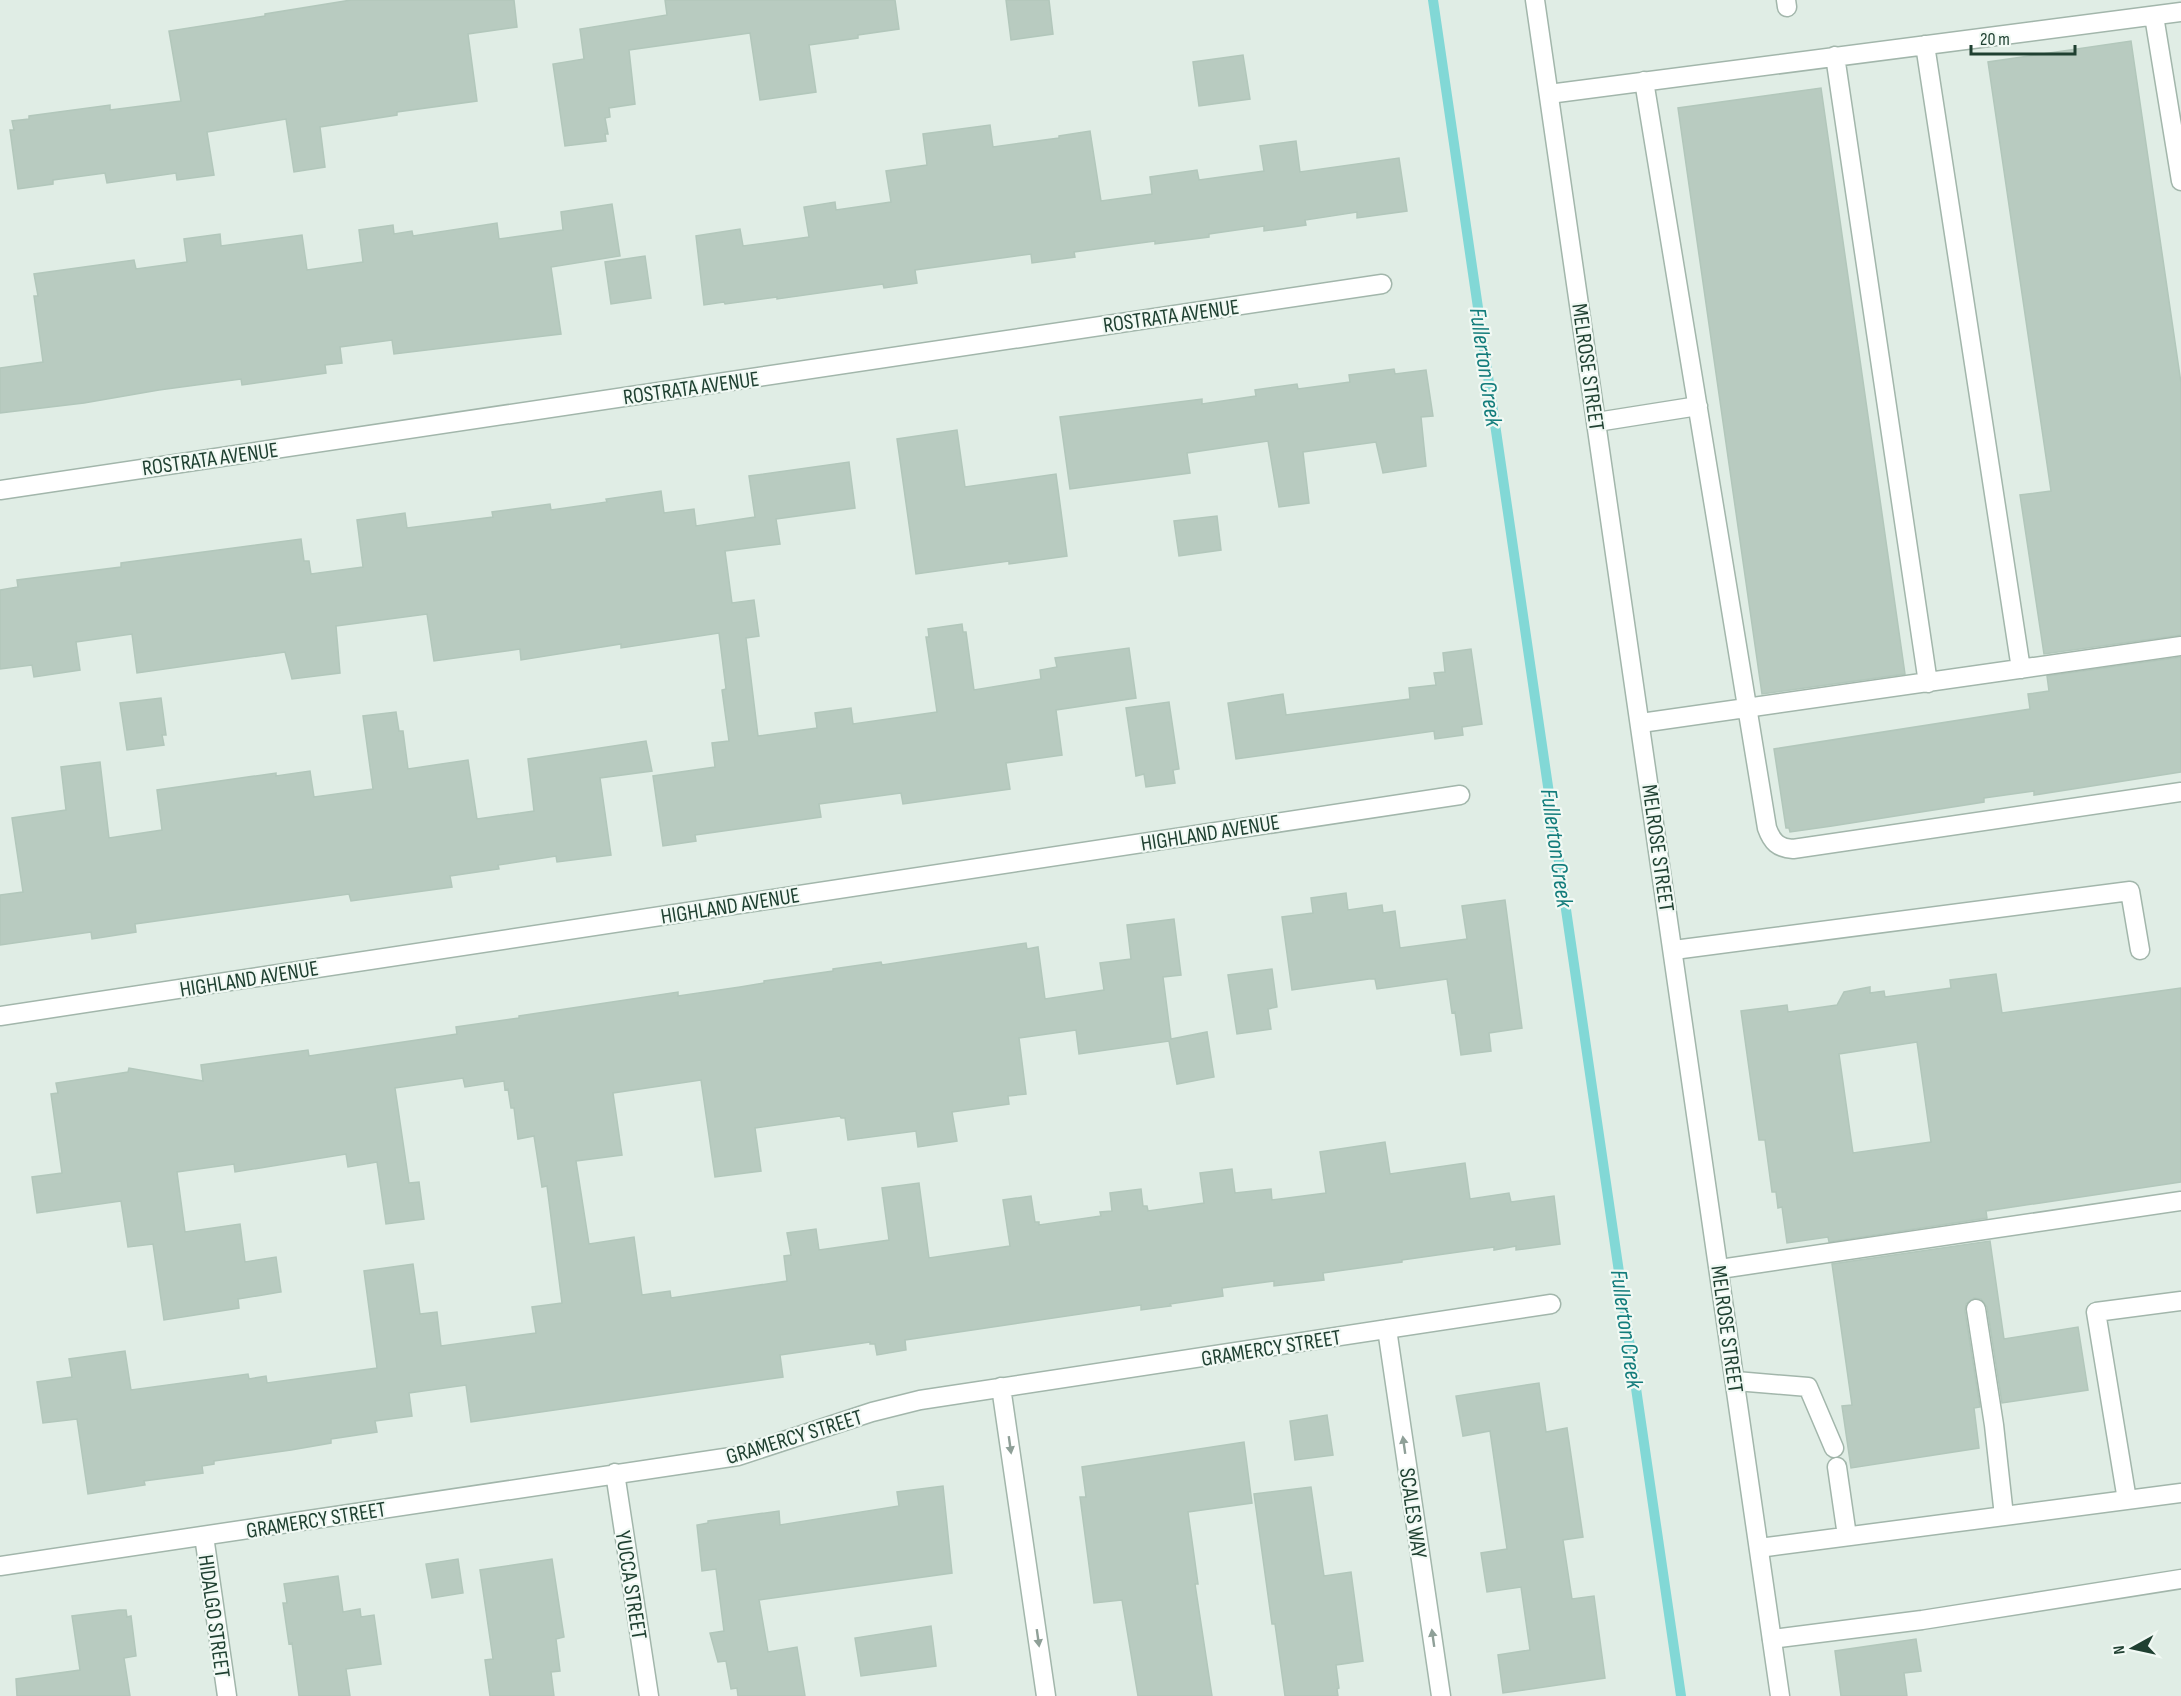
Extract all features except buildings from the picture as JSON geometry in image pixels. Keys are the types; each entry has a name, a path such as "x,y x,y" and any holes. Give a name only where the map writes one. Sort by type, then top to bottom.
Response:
{"street":[{"name":"MELROSE STREET","path":"1535,0 1780,1696"},
{"path":"1549,94 2181,12"},
{"path":"2154,16 2181,181"},
{"path":"1925,45 2021,669"},
{"path":"1836,56 1928,682"},
{"path":"1644,81 1767,828 1771,839 1781,848 1793,849 2181,792"},
{"name":"ROSTRATA AVENUE","path":"0,490 1382,284"},
{"path":"1597,422 1698,406"},
{"path":"1641,723 2181,646"},
{"name":"HIGHLAND AVENUE","path":"0,1016 1460,795"},
{"path":"1674,950 2130,891 2140,950"},
{"path":"1720,1269 2181,1201"},
{"path":"2127,1500 2096,1312 2181,1301"},
{"name":"GRAMERCY STREET","path":"0,1566 738,1456 872,1412 920,1400 1551,1304"},
{"path":"1976,1309 1994,1425 2004,1516"},
{"name":"SCALES WAY","path":"1387,1329 1441,1696"},
{"path":"1736,1381 1808,1387 1834,1448"},
{"path":"1001,1387 1046,1696"},
{"path":"1837,1467 1847,1536"},
{"name":"YUCCA STREET","path":"615,1473 649,1696"},
{"path":"1760,1548 2181,1493"},
{"name":"HIDALGO STREET","path":"204,1536 227,1696"},
{"path":"1772,1639 1922,1620 2181,1579"}],"waterway":[{"name":"Fullerton Creek","path":"1433,0 1681,1696"}]}
